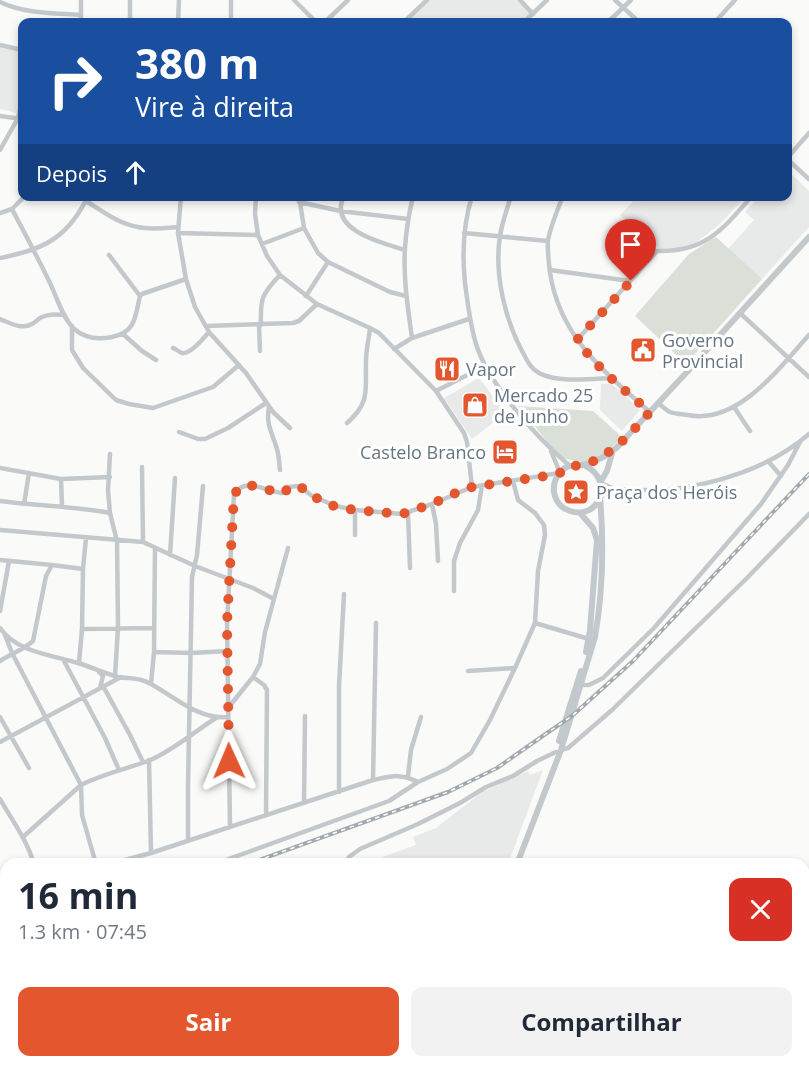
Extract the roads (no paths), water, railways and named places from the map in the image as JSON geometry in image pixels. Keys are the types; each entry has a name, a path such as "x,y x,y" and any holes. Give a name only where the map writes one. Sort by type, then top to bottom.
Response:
{"street":[{"path":"0,2 28,11 81,15 81,0"},
{"path":"130,0 130,18"},
{"path":"178,18 179,0"},
{"path":"231,0 231,18"},
{"path":"294,0 312,18"},
{"path":"329,18 348,0"},
{"path":"408,18 427,0"},
{"path":"520,0 533,14"},
{"path":"528,18 547,0"},
{"path":"615,0 634,18"},
{"path":"612,18 631,0"},
{"path":"719,18 735,0"},
{"path":"0,53 1,45 18,49"},
{"path":"0,116 18,118"},
{"path":"0,150 18,121"},
{"path":"792,154 809,133"},
{"path":"792,163 809,179"},
{"path":"0,213 12,209 20,201"},
{"path":"0,258 43,246 65,230 86,201"},
{"path":"90,201 108,215 139,228 258,235"},
{"path":"181,201 178,230 186,279 195,307 209,332 239,365 268,405 290,428"},
{"path":"256,201 258,235 267,256 280,275 317,304 379,333 436,391 464,433 472,487"},
{"path":"299,201 304,228 318,253 328,262 390,292 406,296"},
{"path":"303,201 340,211 408,219"},
{"path":"342,201 340,211 345,222 356,231 405,250"},
{"path":"412,201 405,250 406,296 412,338"},
{"path":"470,201 464,233 464,273 469,319 477,347 485,366 513,405 551,449 570,466"},
{"path":"510,201 500,237 499,257 500,284 513,335 532,368 541,374 556,378 611,378"},
{"path":"561,201 548,241 552,284 559,308 570,330 585,351 611,378 650,412"},
{"path":"577,340 657,251 673,252 701,243 727,225 748,201"},
{"path":"12,209 64,315 80,333 95,339 123,334 133,325 137,314 140,296 109,255"},
{"path":"262,244 304,228"},
{"path":"464,233 548,241"},
{"path":"230,827 227,623 234,495 237,489 242,485 250,485 282,493 289,487 297,486 336,507 402,514 472,487 559,473 570,466 584,465 597,460 614,450 809,237"},
{"path":"306,296 328,262"},
{"path":"550,270 631,281"},
{"path":"260,351 260,325 264,294 280,275"},
{"path":"140,296 186,279"},
{"path":"206,326 293,323 299,321 317,304"},
{"path":"740,313 809,377"},
{"path":"0,319 17,326 26,326 41,317 52,314 64,315"},
{"path":"394,349 412,338 469,319"},
{"path":"72,326 72,350 83,368 116,400 129,404 153,408 213,387 239,365"},
{"path":"347,423 362,407 366,394 366,358 370,328"},
{"path":"174,348 186,353 209,332"},
{"path":"123,334 156,360"},
{"path":"658,403 670,412 697,417 717,414 734,407 750,397 809,335"},
{"path":"436,391 485,366"},
{"path":"178,432 205,439 268,405"},
{"path":"268,405 268,425 277,447 280,470"},
{"path":"734,407 750,431"},
{"path":"551,449 559,473 555,481 555,496 564,509 580,513 594,506 601,496 617,490 661,491 725,480 768,460 800,442 809,434"},
{"path":"581,685 589,685 603,678 654,628 760,504 781,476 800,442"},
{"path":"601,482 614,450"},
{"path":"110,454 108,490 110,513 117,541 118,677"},
{"path":"768,460 781,476"},
{"path":"519,858 551,777 581,685 598,619 603,537 601,482 591,468 584,465"},
{"path":"142,467 143,542"},
{"path":"0,470 61,479 110,477"},
{"path":"24,504 29,473"},
{"path":"170,555 175,478"},
{"path":"61,479 62,506"},
{"path":"232,858 389,801 471,753 490,720 535,623 538,571 545,535 544,525 536,513 518,500 513,481"},
{"path":"601,482 617,490"},
{"path":"454,591 454,561 460,543 478,510 483,485"},
{"path":"188,840 192,577 203,486"},
{"path":"0,501 92,509 110,513"},
{"path":"432,504 436,524 438,561"},
{"path":"355,510 355,535"},
{"path":"408,512 410,568"},
{"path":"559,751 589,639 597,540 593,528 580,513"},
{"path":"350,858 360,849 460,803 537,761 568,748 612,710 809,514"},
{"path":"0,530 143,542 274,599"},
{"path":"79,663 86,538"},
{"path":"151,684 154,652 155,548"},
{"path":"228,708 253,677 260,664 265,632 288,548"},
{"path":"0,560 83,569"},
{"path":"0,611 9,561"},
{"path":"38,564 46,576"},
{"path":"35,651 33,641 46,576 52,565"},
{"path":"339,792 340,647 345,594"},
{"path":"373,780 376,623"},
{"path":"535,623 589,639"},
{"path":"0,628 81,786 82,815 94,858"},
{"path":"82,629 154,628"},
{"path":"5,635 35,651 118,677 134,678 151,684 198,712 216,718 228,717"},
{"path":"0,661 33,641"},
{"path":"154,652 228,651"},
{"path":"63,659 105,738 119,770"},
{"path":"468,671 515,668"},
{"path":"97,670 103,676 101,687 130,735 143,762"},
{"path":"0,742 118,677"},
{"path":"253,677 267,690 266,815"},
{"path":"304,803 305,716"},
{"path":"0,717 29,768"},
{"path":"408,776 408,764 421,717"},
{"path":"23,837 81,786 91,780 149,760 189,738 216,718"},
{"path":"149,760 151,853"},
{"path":"132,858 373,780 391,776 408,776 418,782"},
{"path":"0,799 23,837 32,858"}],"railway":[{"path":"265,858 448,792 497,768 572,716 633,661 809,474"}],"place":[{"name":"Governo Provincial","path":"643,350"},
{"name":"Vapor","path":"447,369"},
{"name":"Mercado 25 de Junho","path":"475,405"},
{"name":"Castelo Branco","path":"505,452"},
{"name":"Praça dos Heróis","path":"576,492"}]}
